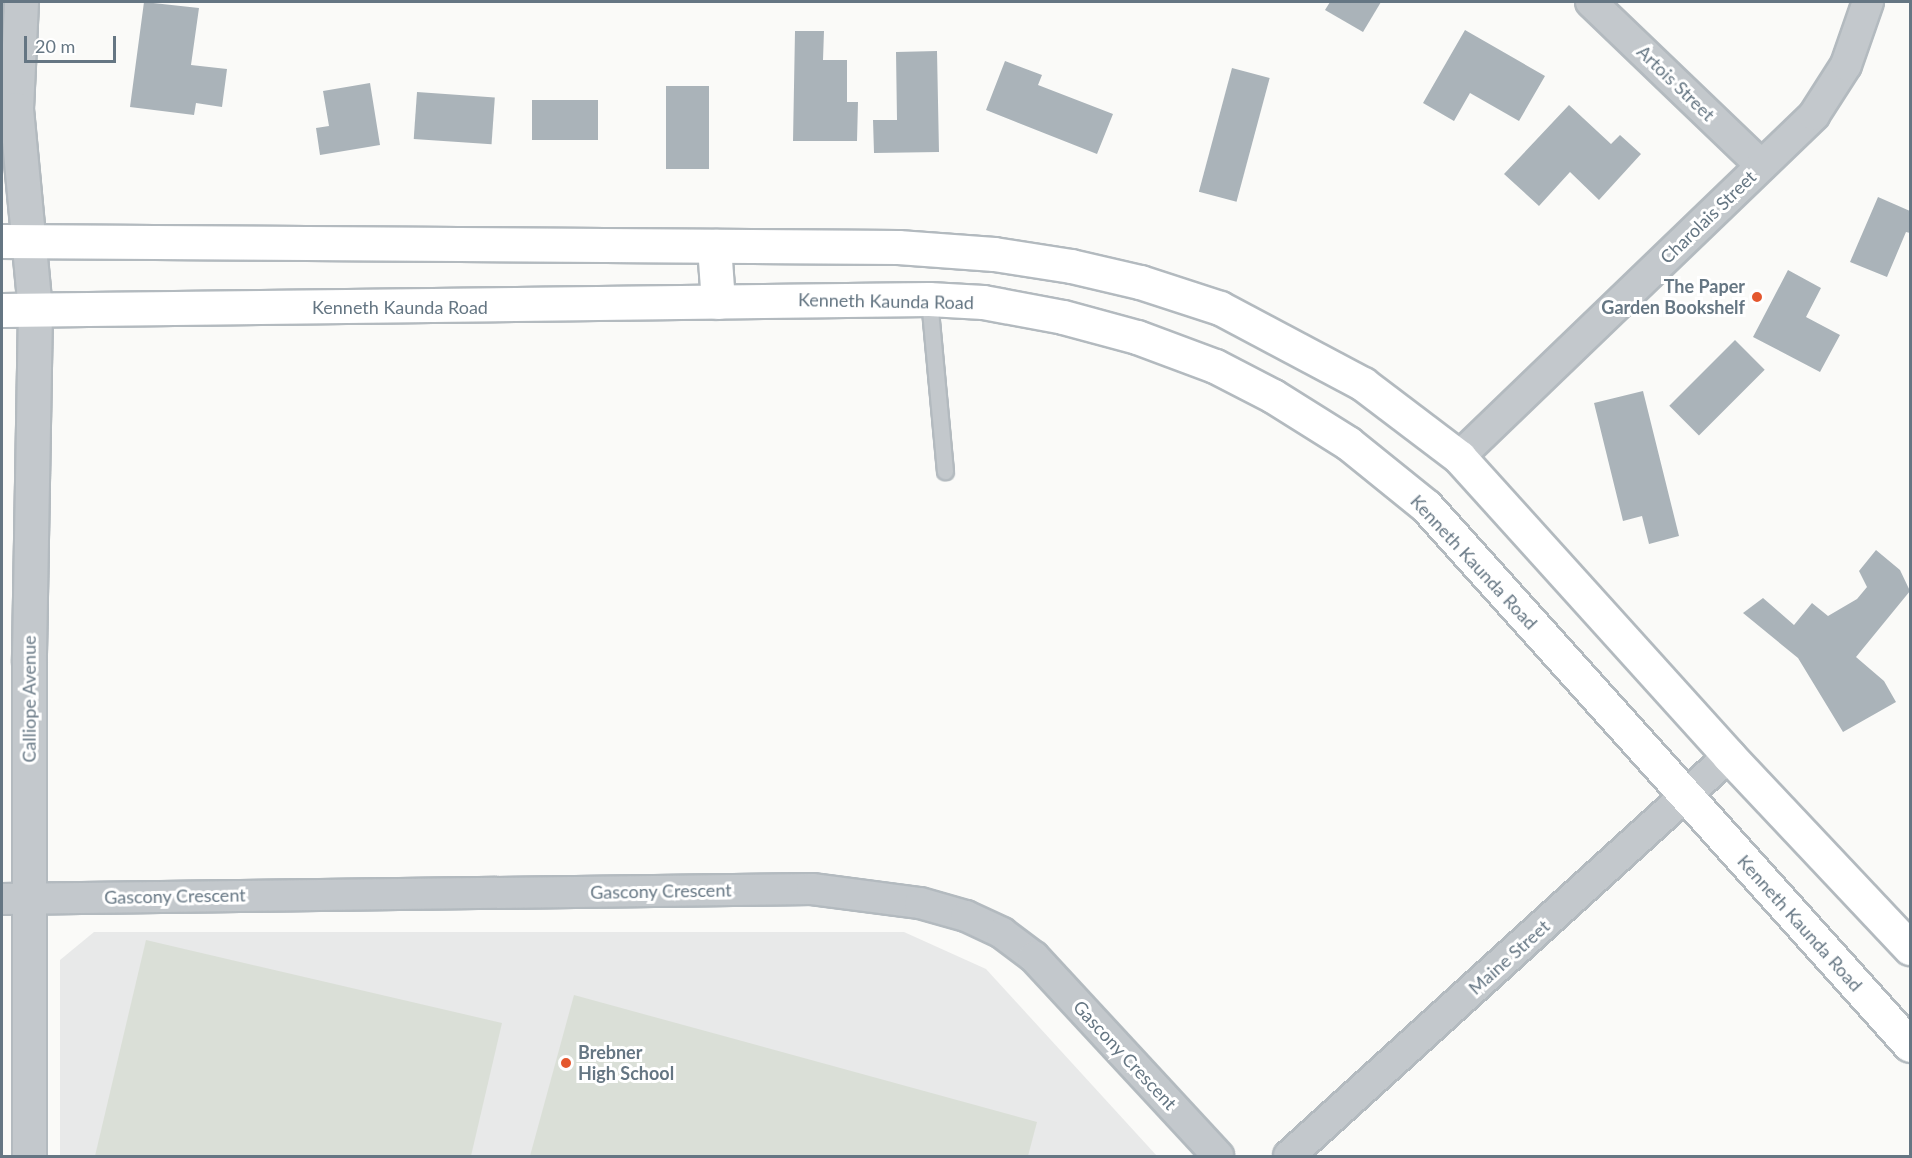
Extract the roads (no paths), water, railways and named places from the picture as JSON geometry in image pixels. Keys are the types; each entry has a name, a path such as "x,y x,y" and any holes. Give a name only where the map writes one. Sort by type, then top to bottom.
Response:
{"main road":[{"path":"16,242 898,247 994,254 1140,282 1220,308 1363,384 1459,457 1729,756 1911,948"},
{"path":"714,246 718,302"},
{"name":"Kenneth Kaunda Road","path":"2,310 929,299 983,302 1052,315 1137,337 1215,366 1273,396 1348,443 1426,506 1685,797 1911,1045"}],"street":[{"name":"Calliope Avenue","path":"21,2 16,110 16,242 35,310 15,898 29,1156"},
{"name":"Artois Street","path":"1591,2 1761,165"},
{"name":"Charolais Street","path":"1459,457 1814,115 1846,65 1868,2"},
{"name":"Maine Street","path":"1289,1156 1729,756"},
{"name":"Gascony Crescent","path":"15,898 812,889 920,903 993,928 1034,957 1218,1156"}],"lane":[{"path":"929,299 945,471"}],"place":[{"name":"The Paper Garden Bookshelf","path":"1757,297"},
{"name":"Brebner High School","path":"566,1063"}]}
